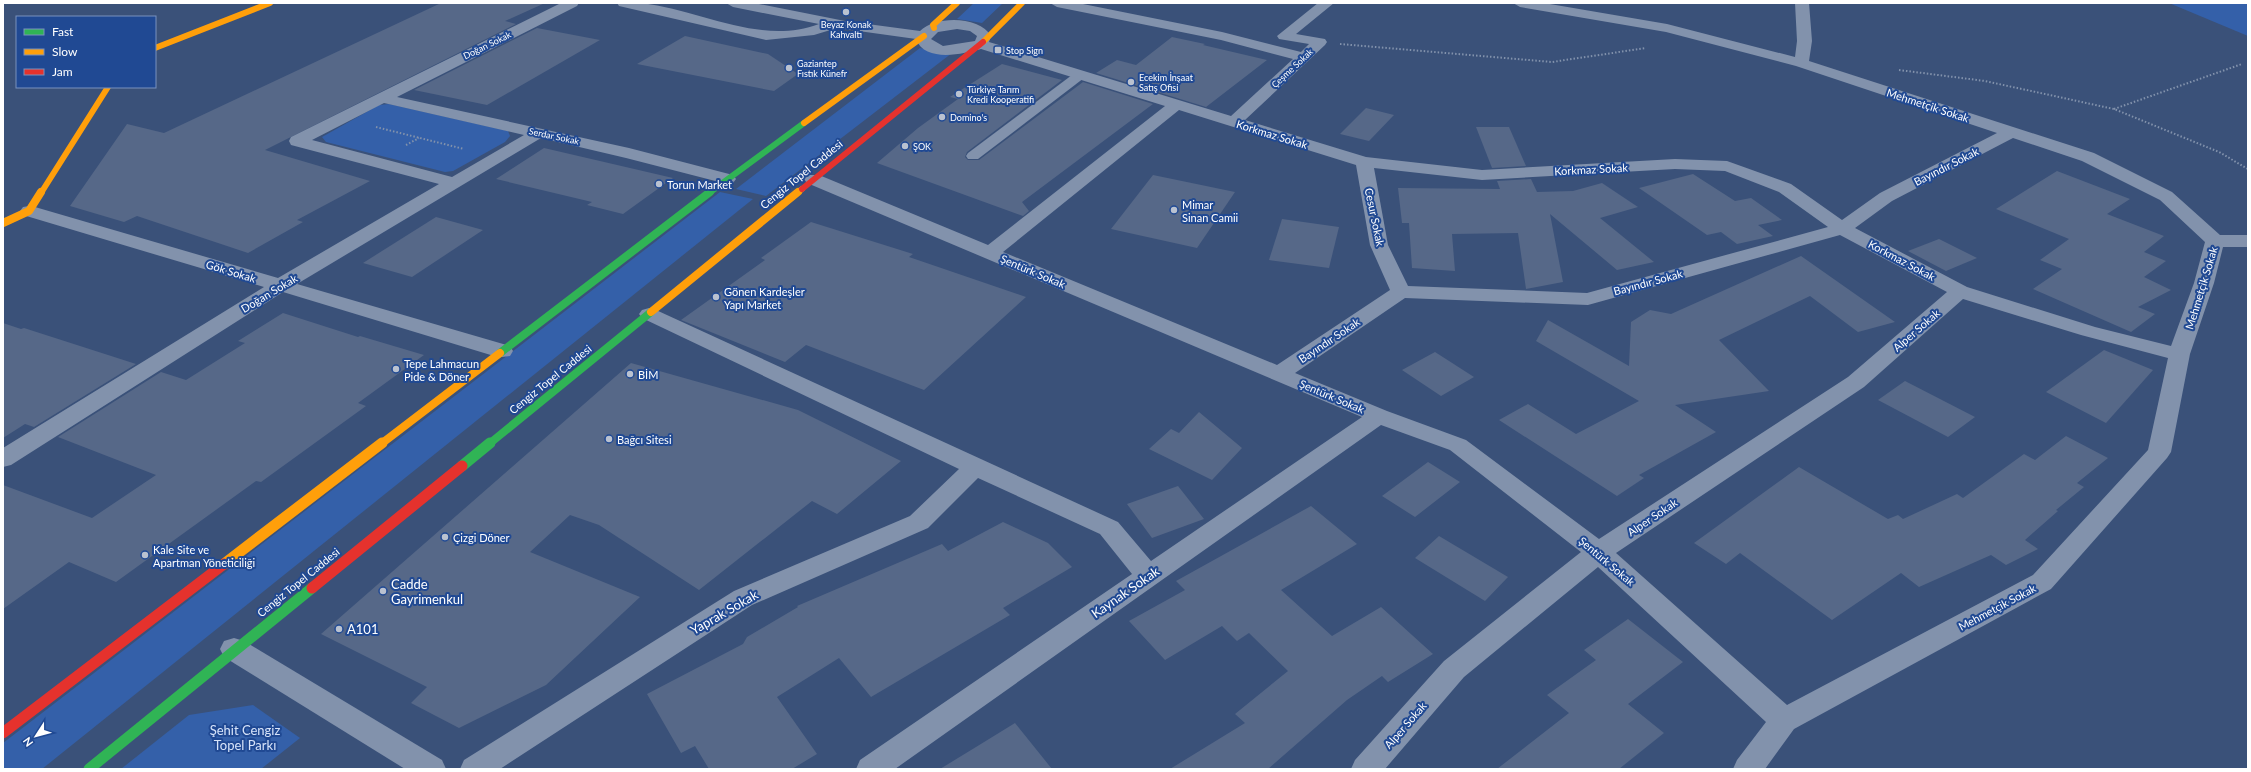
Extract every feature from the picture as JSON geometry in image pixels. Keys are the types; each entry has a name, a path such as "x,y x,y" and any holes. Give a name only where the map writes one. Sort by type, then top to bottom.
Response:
{"main road":[{"path":"156,48 270,3"},
{"path":"3,733 727,178 929,32 933,25 957,3"},
{"name":"Cengiz Topel Caddesi","path":"89,769 234,649 649,314 980,44 1022,3"},
{"path":"3,223 29,211 107,88"}],"street":[{"name":"Doğan Sokak","path":"455,183 297,141 572,3"},
{"path":"624,3 766,36 814,31 836,23"},
{"path":"733,3 836,23 929,32 952,25 971,26 982,32 984,36 980,44 960,49 940,49 926,44 923,40 929,32"},
{"path":"1057,3 1222,36 1304,57"},
{"name":"Çeşme Sokak","path":"1320,42 1284,36 1327,3"},
{"name":"Mehmetçik Sokak","path":"1520,3 1668,28 1801,63 2088,157 2166,196 2215,241 2204,283 2179,354 2159,452 2042,582 1784,720 1748,769"},
{"path":"1801,63 1803,58 1804,39 1802,3"},
{"name":"Çeşme Sokak","path":"1234,122 1320,42"},
{"name":"Korkmaz Sokak","path":"980,44 1364,162 1482,175 1675,164 1727,166 1785,188 1842,229 1960,291 2088,331 2179,354"},
{"name":"Serdar Sokak","path":"381,98 629,153 727,178"},
{"path":"990,253 1176,105"},
{"name":"Bayındır Sokak","path":"1278,374 1401,292 1588,299 1842,229 1886,197 2011,132"},
{"name":"Doğan Sokak","path":"3,459 279,286 538,133"},
{"name":"Cesur Sokak","path":"1364,162 1379,245 1401,292"},
{"name":"Şentürk Sokak","path":"813,179 1379,416 1458,446 1598,552 1784,720"},
{"name":"Gök Sokak","path":"29,211 502,351"},
{"path":"2215,241 2248,241"},
{"name":"Alper Sokak","path":"1366,769 1454,669 1598,552 1856,382 1960,291"},
{"path":"649,314 975,467 1109,528 1148,576"},
{"name":"Kaynak Sokak","path":"871,769 1379,416"},
{"name":"Yaprak Sokak","path":"475,769 743,598 919,522 975,467"},
{"path":"234,649 431,769"}],"lane":[{"path":"973,156 1080,75"}],"path":[{"path":"1320,42 1552,62 1652,47"},
{"path":"2114,109 2242,64"},
{"path":"1898,70 1985,81 2114,109 2219,152 2248,169"},
{"path":"340,119 498,157"}],"green space":[{"path":"974,3 1003,3 982,23 957,19"},
{"path":"2169,3 2248,3 2248,36"},
{"path":"920,48 952,53 766,196 736,189"},
{"path":"389,104 508,131 510,136 505,142 453,171 445,172 326,142 322,137 379,105"},
{"path":"720,192 753,199 42,769 3,769 3,743"},
{"name":"Şehit Cengiz Topel Parkı","path":"253,705 300,738 261,769 121,769 189,715"}],"building":[{"path":"441,3 545,3 505,21 516,24 265,150 370,181 297,220 303,222 248,253 137,216 124,222 70,206 127,124 164,133"},
{"path":"537,28 600,40 487,105 414,90"},
{"path":"685,36 768,54 798,74 774,91 637,64"},
{"path":"1172,37 1267,60 1206,107 1096,73 1117,60 1136,65"},
{"path":"1002,64 1062,80 967,152 965,157 968,160 979,160 1083,82 1153,104 1022,202 1029,211 1023,216 877,163 918,128 958,99 950,97"},
{"path":"1366,108 1394,115 1369,141 1340,134"},
{"path":"1476,127 1509,127 1526,166 1492,168"},
{"path":"544,148 673,178 623,214 587,205 592,202 496,179"},
{"path":"2057,171 2130,199 2107,214 2164,236 2144,252 2166,261 2144,277 2171,290 2138,307 2155,314 2131,332 2033,289 2062,269 2040,260 2069,239 1996,209"},
{"path":"1693,174 1735,201 1751,198 1782,220 1758,225 1773,236 1737,244 1721,232 1707,235 1639,188"},
{"name":"Mimar Sinan Camii","path":"1153,175 1235,192 1197,248 1111,229"},
{"path":"1531,179 1537,192 1573,191 1602,183 1638,207 1600,218 1654,262 1617,270 1550,214 1563,282 1526,289 1518,233 1452,234 1455,271 1412,268 1409,223 1402,223 1398,188 1500,189 1497,181"},
{"path":"436,217 483,230 412,277 363,263"},
{"path":"1282,219 1339,227 1329,268 1269,260"},
{"path":"811,222 913,254 909,257 1026,297 924,390 806,345 785,362 681,320 765,260 761,258"},
{"path":"1939,239 1977,258 1946,271 1908,251"},
{"path":"1801,256 1895,322 1858,332 1810,296 1719,340 1769,391 1675,405 1716,432 1639,475 1644,478 1617,496 1499,420 1528,404 1576,434 1639,401 1536,341 1548,320 1629,366 1631,322 1650,310 1671,314"},
{"path":"283,313 358,337 360,336 424,355 358,403 366,406 261,482 256,481 116,582 69,562 3,609 3,485 92,518 156,475 58,437 161,372 186,380 245,343 238,341"},
{"path":"3,323 21,329 24,328 136,364 34,427 25,424 3,438"},
{"path":"2104,350 2153,370 2106,423 2046,392"},
{"path":"1435,352 1474,377 1441,396 1402,370"},
{"path":"631,363 798,410 901,461 837,514 812,501 699,590 599,525 570,515 530,552 640,597 546,685 459,728 411,703 427,687 321,634"},
{"path":"1905,381 1975,417 1948,437 1878,400"},
{"path":"1199,412 1242,448 1212,480 1149,449 1171,429 1179,433"},
{"path":"2066,436 2108,458 2077,483 2084,487 2056,510 2058,511 2025,540 2038,549 2006,565 1991,555 1919,587 1901,573 1832,620 1740,553 1726,564 1694,543 1799,467 1888,519 1898,515 1903,519 1957,494 1963,498 2024,454 2035,460"},
{"path":"1428,462 1460,482 1415,517 1382,496"},
{"path":"1178,486 1204,519 1152,538 1127,504"},
{"path":"1311,506 1357,544 1281,590 1332,636 1381,607 1433,654 1388,682 1382,676 1347,700 1268,769 1170,769 1245,723 1235,714 1288,671 1249,633 1237,641 1222,626 1165,660 1129,621 1185,590 1176,581"},
{"path":"1003,522 1048,543 1072,567 1003,608 1010,615 871,697 839,658 777,697 817,754 792,769 709,769 695,746 681,753 647,694 743,644 747,637 798,607 797,606 942,544 948,551"},
{"path":"1439,536 1508,577 1485,601 1415,558"},
{"path":"1628,619 1683,662 1628,704 1664,733 1619,769 1497,769 1569,713 1547,695 1596,660 1584,650"},
{"path":"1015,723 1052,769 940,769 976,747"}],"traffic: fast":[{"path":"500,353 727,179 804,123"},
{"path":"462,466 651,312"},
{"path":"89,769 312,588"}],"traffic: slow":[{"path":"156,48 270,3"},
{"path":"934,28 933,25 957,3"},
{"path":"983,42 1022,3"},
{"path":"804,123 924,36"},
{"path":"3,223 29,211 107,88"},
{"path":"651,312 802,189"},
{"path":"224,564 500,353"}],"traffic: jam":[{"path":"802,189 983,42"},
{"path":"312,588 462,466"},
{"path":"3,733 224,564"}],"place":[{"name":"Beyaz Konak Kahvaltı","path":"846,12"},
{"name":"Stop Sign","path":"998,50"},
{"name":"Gaziantep Fıstık Künefr","path":"789,68"},
{"name":"Ecekim İnşaat Satış Ofisi","path":"1131,82"},
{"name":"Türkiye Tarım Kredi Kooperatifi","path":"959,94"},
{"name":"Domino's","path":"942,117"},
{"name":"ŞOK","path":"905,146"},
{"name":"Torun Market","path":"659,184"},
{"name":"Mimar Sinan Camii","path":"1174,210"},
{"name":"Gönen Kardeşler Yapı Market","path":"716,297"},
{"name":"Tepe Lahmacun Pide & Döner","path":"396,369"},
{"name":"BİM","path":"630,374"},
{"name":"Bağcı Sitesi","path":"609,439"},
{"name":"Çizgi Döner","path":"445,537"},
{"name":"Kale Site ve Apartman Yöneticiliği","path":"145,555"},
{"name":"Cadde Gayrimenkul","path":"383,591"},
{"name":"A101","path":"339,629"}]}
